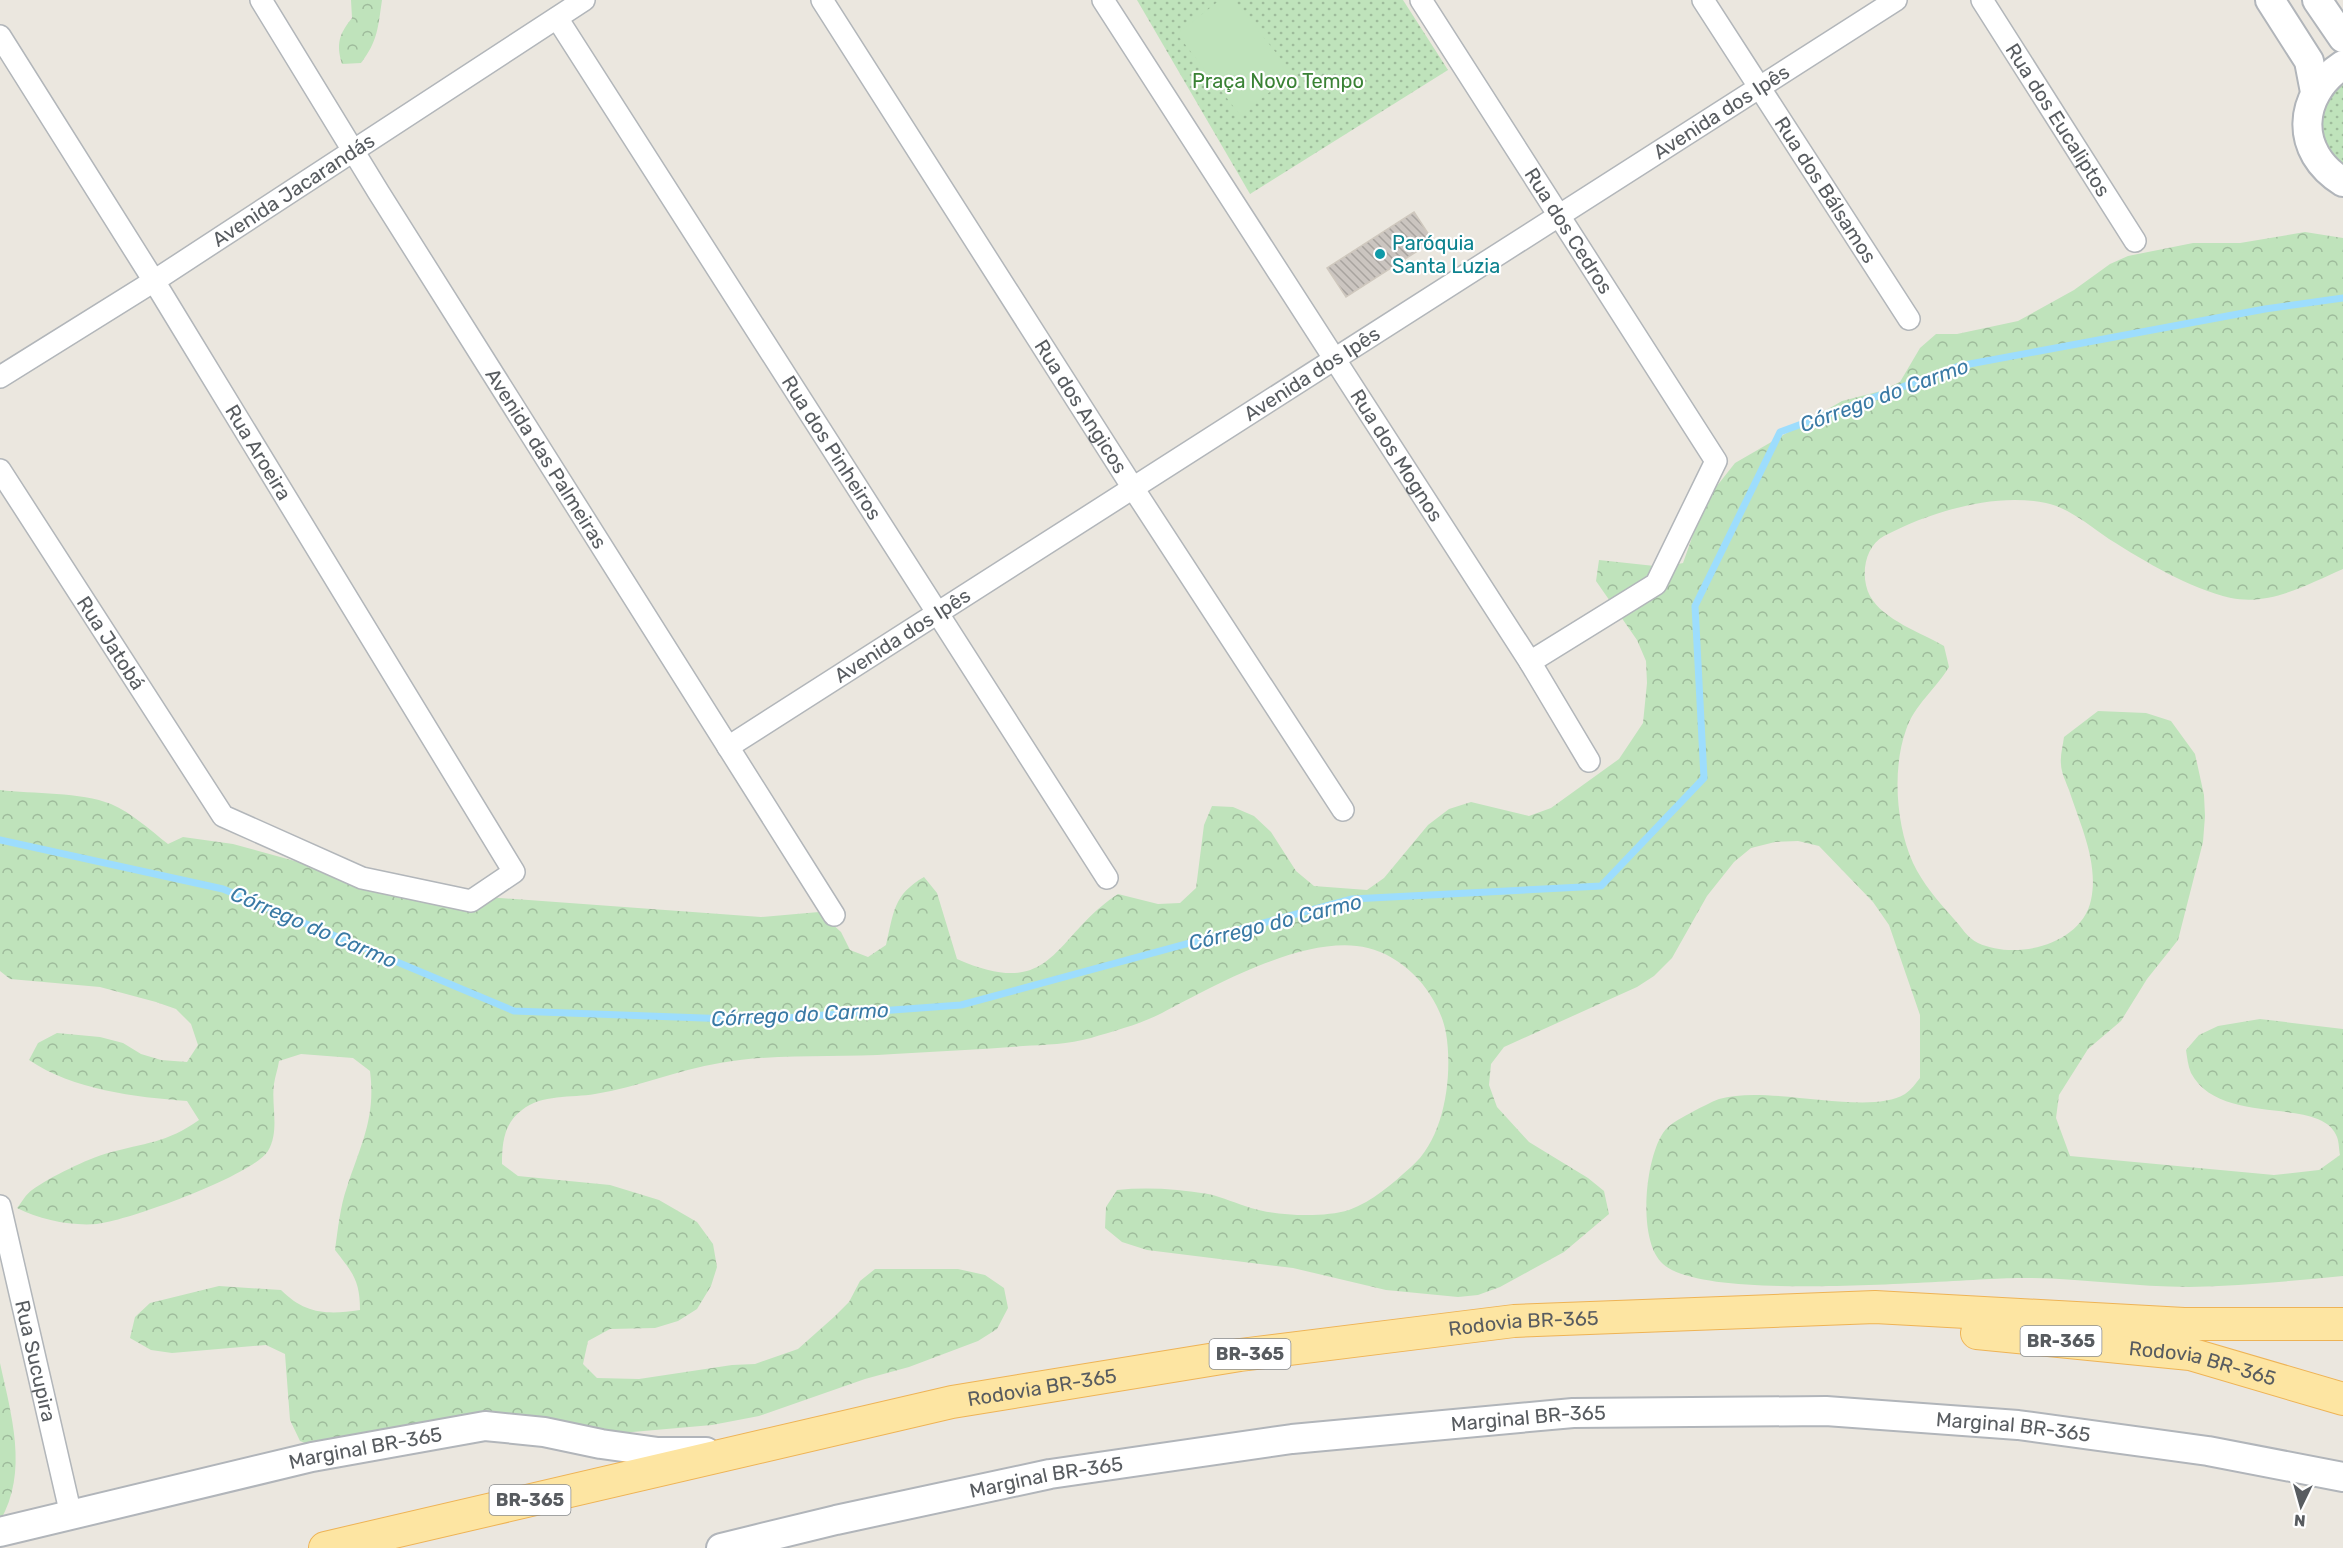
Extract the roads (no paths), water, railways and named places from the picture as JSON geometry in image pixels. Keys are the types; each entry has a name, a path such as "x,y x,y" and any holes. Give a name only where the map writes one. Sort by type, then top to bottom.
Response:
{"main road":[{"name":"Rodovia BR-365","path":"325,1548 952,1402 1240,1355 1514,1320 1875,1307 2184,1324 2343,1324"},
{"name":"Rodovia BR-365","path":"1773,1312 2190,1354 2343,1399"}],"street":[{"name":"Avenida das Palmeiras","path":"261,0 354,152 834,915"},
{"name":"Avenida Jacarandás","path":"0,377 354,152 584,0"},
{"name":"Rua dos Angicos","path":"822,0 1133,488 1343,810"},
{"name":"Rua dos Mognos","path":"1103,0 1530,662 1589,761"},
{"name":"Rua dos Cedros","path":"1421,0 1716,461 1656,585 1530,662"},
{"name":"Rua dos Bálsamos","path":"1703,0 1909,319"},
{"name":"Avenida dos Ipês","path":"728,747 1896,0"},
{"name":"Rua dos Eucaliptos","path":"1982,0 2134,241"},
{"path":"2270,0 2309,61 2315,92"},
{"path":"2317,0 2343,38"},
{"name":"Rua dos Pinheiros","path":"557,18 936,614 1107,878"},
{"name":"Rua Aroeira","path":"0,36 154,281 514,873 471,901 362,878 223,816"},
{"path":"2343,65 2328,74 2315,92 2308,113 2308,135 2316,156 2330,174 2343,182"},
{"name":"Rua Jatobá","path":"0,470 223,816"},
{"name":"Rua Sucupira","path":"0,1206 71,1515"},
{"name":"Marginal BR-365","path":"721,1548 847,1517 1050,1474 1292,1439 1573,1413 1826,1411 2018,1425 2208,1451 2343,1477"},
{"name":"Marginal BR-365","path":"0,1532 312,1457 485,1426 544,1432 658,1452 735,1452"}],"waterway":[{"name":"Córrego do Carmo","path":"0,840 223,889 514,1011 757,1020 961,1005 1352,899 1601,886 1704,778 1695,606 1780,432 1959,366 2265,309 2343,298"}],"place":[{"name":"Paróquia Santa Luzia","path":"1380,254"}],"park label":[{"name":"Praça Novo Tempo","path":"1278,81"}]}
